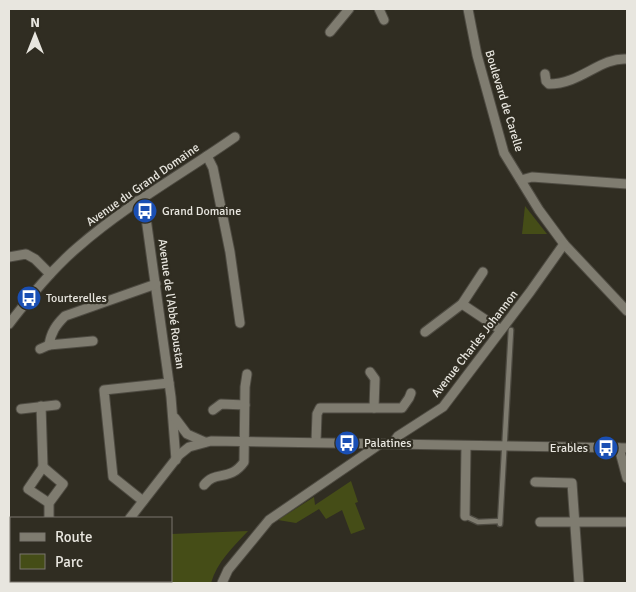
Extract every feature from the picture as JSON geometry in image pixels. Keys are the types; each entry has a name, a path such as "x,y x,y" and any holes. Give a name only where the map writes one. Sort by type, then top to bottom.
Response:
{"street":[{"path":"379,9 384,20"},
{"name":"Boulevard de Carelle","path":"468,9 477,55 504,153 538,210 564,244 627,311"},
{"path":"330,32 345,10"},
{"path":"545,74 546,81 549,84 566,83 608,62 627,58"},
{"name":"Avenue du Grand Domaine","path":"9,324 50,274 76,248 137,201 234,137"},
{"path":"207,156 213,168 230,252 240,322"},
{"path":"521,180 532,177 627,184"},
{"name":"Avenue de l'Abbé Roustan","path":"137,201 145,211 156,284 173,413 176,460"},
{"name":"Avenue Charles Johannon","path":"392,444 398,436 443,407 564,244"},
{"path":"9,257 26,254 35,259 50,274"},
{"path":"425,332 462,304 483,272"},
{"path":"93,341 45,347 55,326 65,316 156,284"},
{"path":"462,304 501,330"},
{"path":"370,372 375,379 374,408"},
{"path":"204,484 215,476 229,475 240,468 244,462 245,387 247,374"},
{"path":"143,502 113,477 104,390 169,383"},
{"path":"316,442 317,414 320,408 402,408 411,392"},
{"path":"213,410 221,404 245,405"},
{"path":"21,409 56,405"},
{"path":"41,406 43,467 28,489 49,503"},
{"name":"Avenue de l'Abbé Roustan","path":"173,413 177,422 187,434"},
{"path":"187,434 205,442"},
{"path":"187,434 189,447"},
{"path":"175,435 180,442 189,447"},
{"path":"131,517 176,460 189,447 205,442 316,442 623,448 627,478"},
{"path":"222,583 228,570 269,520 380,444"},
{"path":"465,516 466,446"},
{"path":"43,467 64,484 49,503 49,517"},
{"path":"535,482 572,482 579,583"},
{"path":"540,522 627,522"}],"lane":[{"path":"465,516 478,522 500,522 511,330"}],"green space":[{"path":"525,206 547,234 522,234"},
{"path":"351,481 358,502 355,503 365,529 351,534 342,510 326,519 319,509 296,523 278,520 314,497 315,505"},
{"path":"248,531 221,562 211,583 129,583 172,582 172,534"}],"place":[{"name":"Grand Domaine","path":"145,211"},
{"name":"Tourterelles","path":"29,298"},
{"name":"Palatines","path":"347,443"},
{"name":"Erables","path":"606,448"}]}
